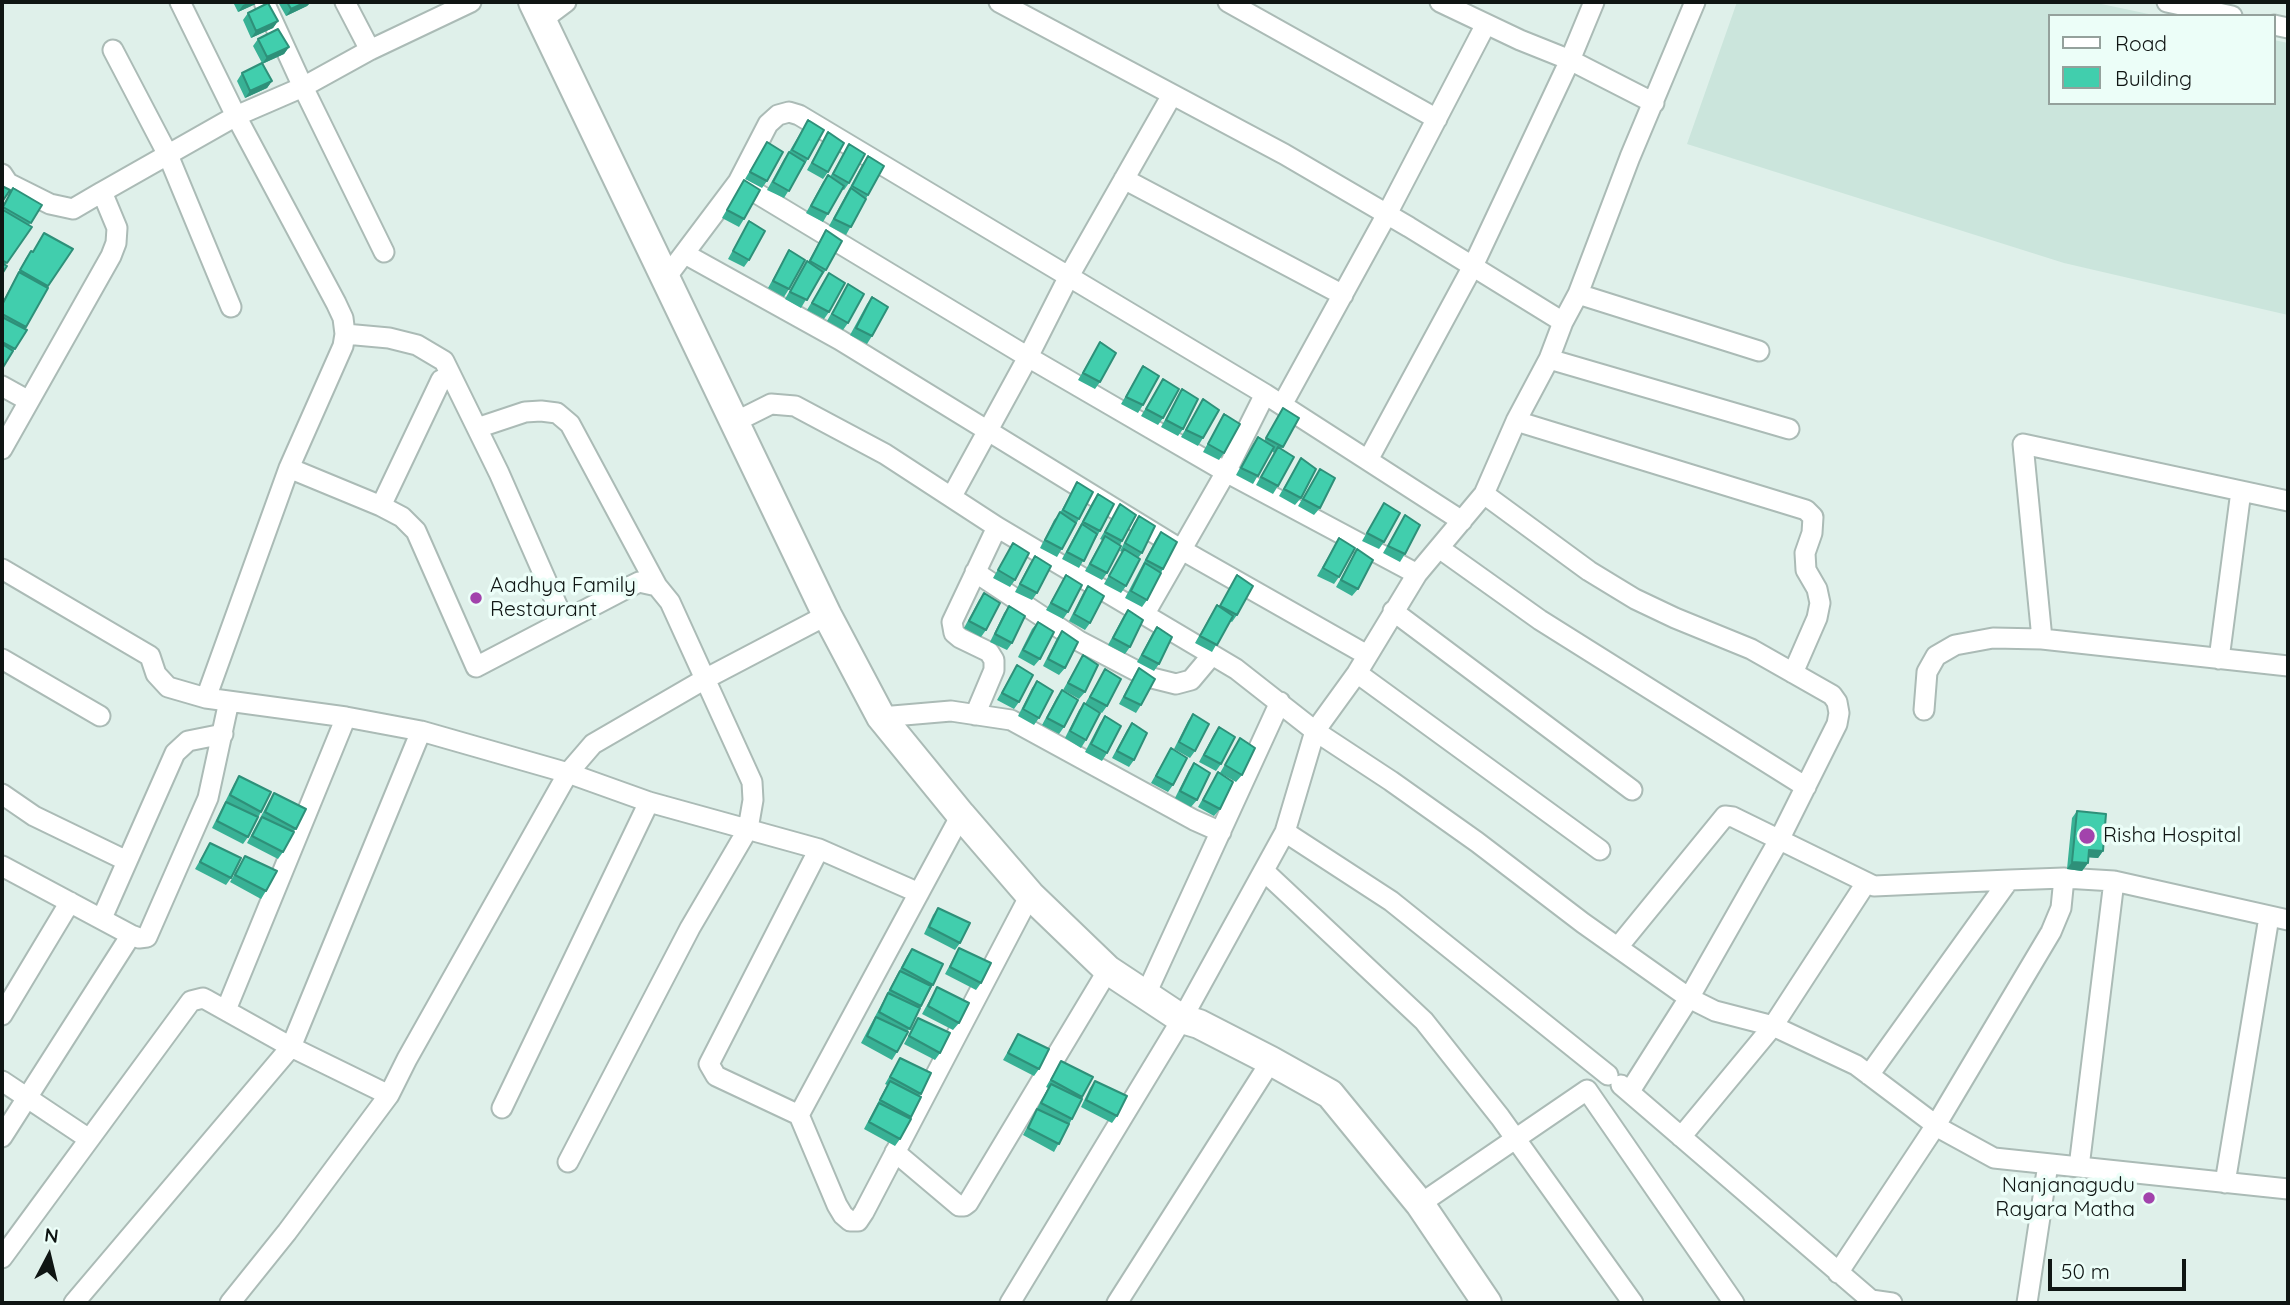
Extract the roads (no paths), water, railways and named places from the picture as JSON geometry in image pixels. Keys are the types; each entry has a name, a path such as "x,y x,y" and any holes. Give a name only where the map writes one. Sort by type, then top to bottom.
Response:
{"main road":[{"path":"538,11 827,615 881,717 1030,895 1108,970 1182,1019 1199,1024 1330,1094 1420,1204 1487,1303"}],"street":[{"path":"180,2 236,116 336,303 343,318 345,334 343,346 289,468 206,698"},
{"path":"264,2 384,252"},
{"path":"345,2 370,50"},
{"path":"2,174 8,183 50,204 73,209 236,116 303,87 370,50 430,10 471,2"},
{"path":"538,11 566,2"},
{"path":"999,2 1284,155 1387,214 1563,323"},
{"path":"1228,2 1437,119"},
{"path":"1440,2 1570,60 1654,103"},
{"path":"1368,460 1473,266 1570,60 1594,2"},
{"path":"1010,1303 1182,1019 1285,832 1315,731 1357,673 1417,574 1484,494 1578,294 1630,157 1695,2"},
{"path":"2167,2 2223,14"},
{"path":"1144,615 1226,472 1343,295 1486,24"},
{"path":"113,50 168,155 231,307"},
{"path":"951,496 1028,357 1069,276 1172,95"},
{"path":"665,279 738,182 768,124 778,115 789,112 799,115 1274,400 1462,521"},
{"path":"1124,179 1343,295"},
{"path":"738,182 1028,357 1226,472 1417,574"},
{"path":"2,449 111,256 116,243 117,228 102,192"},
{"path":"685,254 840,340 1182,550 1367,655"},
{"path":"1578,294 1759,351"},
{"path":"345,334 389,338 417,345 444,360 499,473 564,621"},
{"path":"1549,359 1789,429"},
{"path":"381,506 441,380"},
{"path":"2,387 29,401"},
{"path":"735,422 771,404 795,406 885,454 997,527 1236,669 1315,731 1412,796 1689,998 1715,1011 1773,1026 1856,1065 1936,1125 1994,1158 2288,1189"},
{"path":"477,428 525,412 541,411 557,413 570,424 657,586 670,602 752,782 748,829 690,928 568,1162"},
{"path":"1516,421 1806,510 1813,517 1812,533 1805,553 1806,570 1816,589 1819,603 1817,618 1793,673"},
{"path":"2042,639 2023,443 2288,501"},
{"path":"289,468 381,506 402,517 416,531 476,667 639,582 657,586"},
{"path":"2219,659 2241,491"},
{"path":"1484,494 1589,571 1635,599 1751,649 1832,695 1837,702 1837,724 1779,840 1689,998 1630,1091"},
{"path":"975,715 994,670 994,660 989,652 954,633 952,622 997,527"},
{"path":"1439,548 1540,620 1806,787"},
{"path":"2,569 150,656 156,674 168,687 206,698 346,717 421,732 568,773 649,802 819,849 919,893"},
{"path":"975,572 1079,641 1148,677 1176,684 1191,680 1212,655"},
{"path":"1393,611 1632,790"},
{"path":"230,1303 287,1232 389,1095 568,773 593,744 705,679 827,615"},
{"path":"1924,710 1927,672 1936,656 1955,645 1993,638 2042,639 2288,666"},
{"path":"2,659 100,716"},
{"path":"1357,673 1600,850"},
{"path":"2,866 144,939 150,934 208,798 229,701"},
{"path":"1146,994 1280,702"},
{"path":"881,717 951,711 1012,720 1194,820 1221,832"},
{"path":"226,1010 346,717"},
{"path":"74,1303 291,1047 421,732"},
{"path":"102,918 175,753 188,741 223,734"},
{"path":"2,794 34,816 127,861"},
{"path":"502,1108 649,802"},
{"path":"799,1115 961,815"},
{"path":"1618,947 1725,816 1734,817 1866,883 1882,887 2064,878 2114,881 2279,918 2225,1183"},
{"path":"1285,832 1391,901 1630,1091 1869,1302 1892,1303"},
{"path":"819,849 709,1064 716,1076 799,1115 837,1205 850,1221 858,1221 864,1212 1030,895"},
{"path":"1264,871 1424,1021 1516,1140 1633,1303"},
{"path":"1838,1273 1936,1125 2058,918 2064,878"},
{"path":"1869,1075 2009,880"},
{"path":"2079,1167 2114,881"},
{"path":"1681,1137 1773,1026 1866,883"},
{"path":"2,1015 70,902"},
{"path":"2,1137 131,934"},
{"path":"895,1152 959,1206 968,1203 1108,970"},
{"path":"2,1258 191,1001 203,998 291,1047 389,1095"},
{"path":"1117,1303 1271,1061"},
{"path":"1420,1204 1608,1075"},
{"path":"2,1081 89,1139"},
{"path":"1587,1090 1734,1303"},
{"path":"2027,1303 2048,1164"}],"place":[{"name":"Aadhya Family Restaurant","path":"476,598"},
{"name":"Risha Hospital","path":"2087,836"},
{"name":"Nanjanagudu Rayara Matha","path":"2149,1198"}]}
